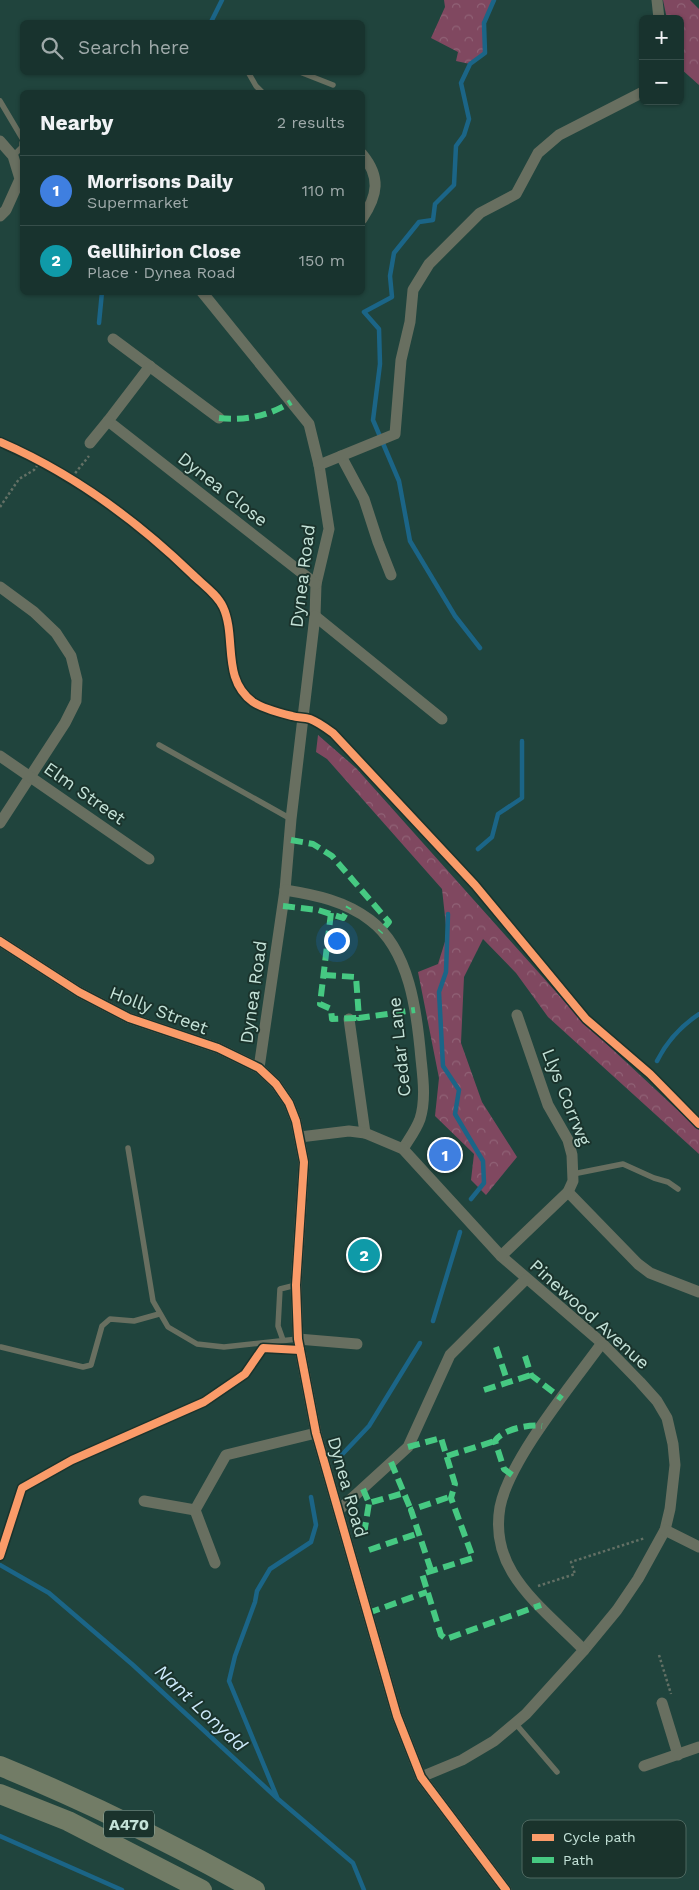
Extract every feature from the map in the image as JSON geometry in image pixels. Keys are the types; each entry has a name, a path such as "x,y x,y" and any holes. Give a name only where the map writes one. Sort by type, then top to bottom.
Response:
{"highway":[{"name":"A470","path":"0,1766 76,1798 210,1865 255,1890"},
{"name":"A470","path":"0,1794 68,1821 202,1890"}],"street":[{"path":"657,0 659,15"},
{"path":"319,465 395,434 401,360 410,322 413,290 429,264 480,214 516,194 538,153 559,136 639,94"},
{"path":"0,140 13,156 20,179 6,210 0,216"},
{"path":"365,158 374,168 376,188 370,207 365,214"},
{"name":"Dynea Road","path":"204,295 309,424 319,465 329,529 316,584 315,616 291,819 285,890 259,1068 276,1084 289,1104 300,1137 304,1162 296,1285 298,1339 316,1433 397,1716 421,1777 506,1890"},
{"path":"113,339 219,418"},
{"path":"90,443 150,366"},
{"name":"Dynea Close","path":"108,421 316,584"},
{"path":"341,456 364,499 391,575"},
{"path":"0,587 34,612 56,633 71,656 78,680 76,701 65,723 0,823"},
{"path":"315,616 442,719"},
{"name":"Elm Street","path":"0,756 149,859"},
{"name":"Cedar Lane","path":"285,890 322,896 349,907 372,921 388,941 402,964 416,1013 424,1083 420,1119 403,1149"},
{"name":"Holly Street","path":"0,941 78,992 129,1018 218,1048 259,1068"},
{"name":"Llys Corrwg","path":"517,1015 548,1105 568,1140 572,1155 573,1174 568,1192"},
{"path":"349,1020 365,1133"},
{"name":"Pinewood Avenue","path":"300,1137 349,1131 365,1133 403,1149 501,1256 526,1280 602,1343 657,1401 667,1418 673,1444 675,1465 670,1509 665,1531 638,1579 617,1610 584,1650 515,1723 494,1740 462,1760 421,1777"},
{"path":"501,1256 568,1192 638,1264 650,1273 699,1292"},
{"path":"339,1510 408,1447 450,1354 526,1280"},
{"path":"298,1339 357,1344"},
{"path":"584,1650 525,1590 512,1572 503,1552 498,1528 500,1505 512,1475 535,1437 602,1343"},
{"path":"215,1563 196,1510 226,1455 316,1433"},
{"path":"144,1501 196,1510"},
{"path":"665,1531 699,1547"},
{"path":"662,1703 678,1754"},
{"path":"644,1766 699,1748"}],"lane":[{"path":"250,75 260,90"},
{"path":"308,75 333,84"},
{"path":"0,101 20,135"},
{"path":"13,156 20,149"},
{"path":"159,745 291,819"},
{"path":"128,1148 152,1293 159,1314 168,1327 197,1344 224,1347 298,1339"},
{"path":"573,1174 623,1164 668,1182 678,1189"},
{"path":"283,1340 278,1326 280,1289 296,1285"},
{"path":"1,1347 83,1367 91,1365 102,1326 110,1319 134,1321 159,1314"},
{"path":"515,1723 557,1772"}],"path":[{"path":"64,473 76,480 95,448 90,443"},
{"path":"0,507 19,479 34,470 38,459 49,464"},
{"path":"525,1590 575,1574 570,1562 665,1531"},
{"path":"659,1655 673,1699 662,1703"}],"green space":[{"path":"444,0 494,0 484,23 485,53 470,64 456,61 458,52 431,38 445,7"},
{"path":"663,0 690,0 699,9 699,85 684,72 684,15 666,15"},
{"path":"318,735 356,768 582,1021 699,1130 699,1154 548,1017 516,973 483,939 464,977 461,1043 482,1102 517,1157 486,1195 471,1180 474,1154 435,1116 439,1078 418,972 438,964 447,935 442,889 327,759 316,752"}],"waterway":[{"path":"212,20 222,0"},
{"path":"480,648 455,616 410,541 399,481 373,420 380,364 379,329 364,312 392,297 390,276 394,253 419,222 433,220 435,204 454,185 456,146 464,135 469,119 461,83 470,64 485,53 484,23 494,0"},
{"path":"99,323 102,295"},
{"path":"478,849 492,837 498,814 522,798 522,741"},
{"path":"448,914 446,972 439,992 443,1066 459,1090 455,1114 483,1161 484,1183 471,1199"},
{"path":"657,1061 675,1034 699,1014"},
{"path":"433,1321 460,1232"},
{"path":"335,1462 369,1426 420,1343"},
{"path":"277,1797 229,1681 235,1656 255,1602 257,1591 270,1569 311,1542 316,1525 311,1497"},
{"name":"Nant Lonydd","path":"0,1565 49,1593 133,1665 278,1799 353,1863 364,1890"},
{"path":"0,1836 122,1890"}],"marked path":[{"path":"219,418 247,418 274,411 291,402"},
{"path":"291,840 313,844 332,856 389,922 380,932"},
{"path":"283,906 318,910 343,918 349,907"},
{"path":"331,913 320,1004 331,1009 332,1019 359,1018"},
{"path":"324,975 356,977 359,1018 415,1010"},
{"path":"496,1347 508,1383"},
{"path":"525,1356 531,1375 562,1399"},
{"path":"484,1390 531,1375"},
{"path":"512,1475 504,1469 495,1441 510,1430 542,1426"},
{"path":"408,1447 441,1438 455,1484 451,1498 473,1558 422,1574 441,1635 446,1639 541,1605"},
{"path":"447,1456 495,1441"},
{"path":"391,1462 411,1510"},
{"path":"363,1489 369,1503 404,1493"},
{"path":"431,1570 411,1510 452,1496"},
{"path":"364,1534 369,1503"},
{"path":"369,1550 419,1533"},
{"path":"368,1613 427,1592"}],"cycle path":[{"path":"0,442 27,454 102,499 148,535 209,589 220,602 227,619 233,670 243,693 261,706 294,717 310,719 333,733 475,885 586,1019 650,1074 699,1124"},
{"path":"0,941 79,992 129,1018 218,1048 259,1068 276,1084 289,1103 296,1121 304,1162 296,1285 298,1339 316,1433 397,1716 421,1777 506,1890"},
{"path":"0,1556 22,1488 72,1460 204,1402 245,1374 263,1348 300,1350"}],"place":[{"name":"Morrisons Daily","path":"445,1155"},
{"name":"Gellihirion Close","path":"364,1255"}]}
